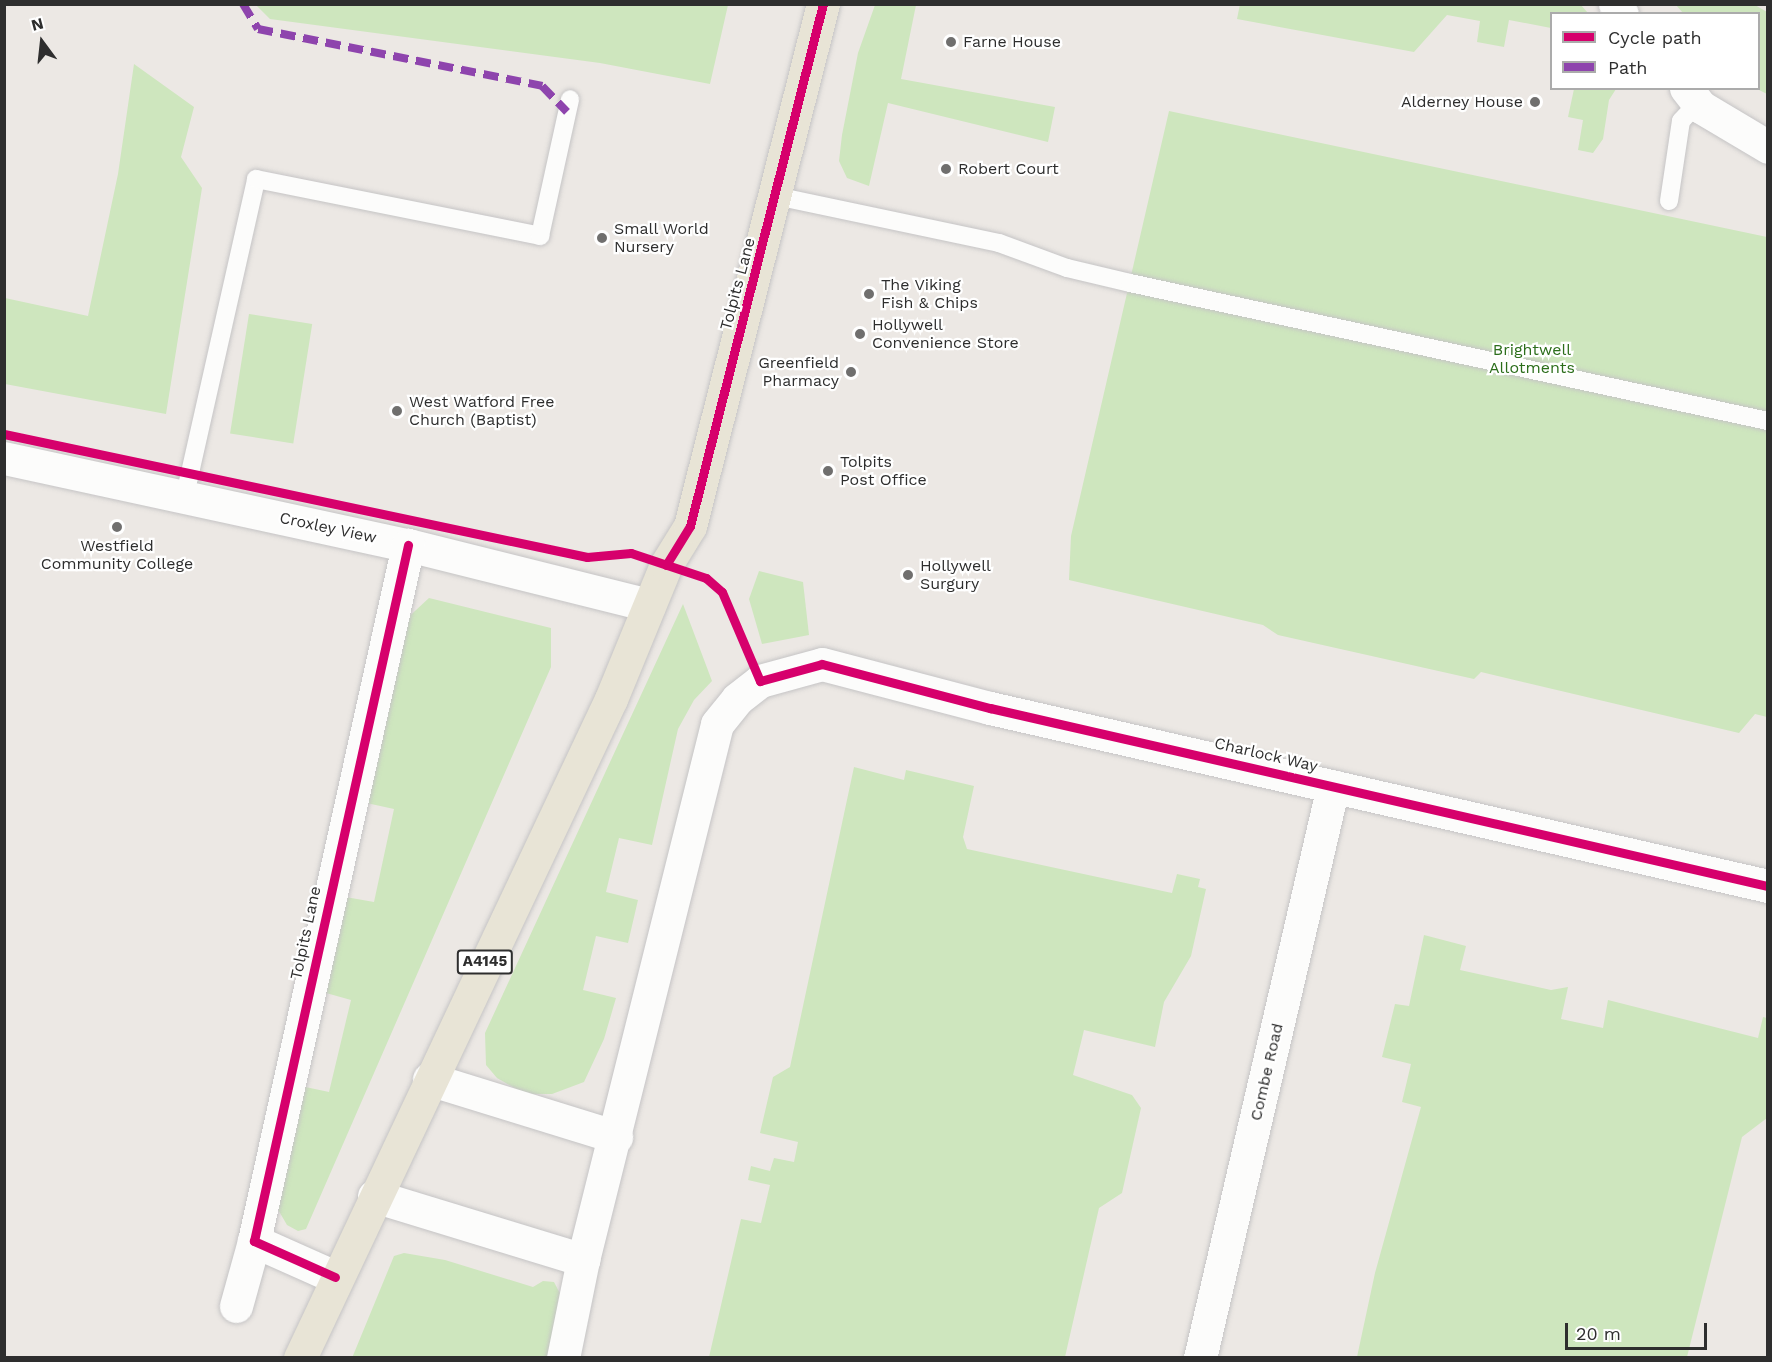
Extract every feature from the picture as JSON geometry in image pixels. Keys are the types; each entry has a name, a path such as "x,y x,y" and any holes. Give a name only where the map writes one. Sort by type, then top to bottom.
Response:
{"main road":[{"name":"Tolpits Lane","path":"300,1358 335,1277 611,699 666,565 690,526 776,196 823,4"}],"street":[{"path":"1692,96 1767,147"},
{"name":"Croxley View","path":"4,458 185,495 408,545 649,605"},
{"name":"Tolpits Lane","path":"236,1306 254,1241 408,545"},
{"name":"Charlock Way","path":"616,1137 717,724 737,699 760,681 822,664 990,708 1767,886"},
{"name":"Combe Road","path":"1200,1358 1333,786"},
{"path":"429,1079 616,1137 583,1260 563,1358"},
{"path":"374,1196 583,1260"},
{"path":"254,1241 335,1277"}],"lane":[{"path":"1669,201 1681,121 1692,96"},
{"path":"185,495 256,178 540,236 570,99"},
{"path":"776,196 999,243 1067,268 1130,283 1767,421"}],"green space":[{"path":"1240,4 1580,4 1587,12 1550,12 1550,28 1509,20 1504,47 1477,42 1480,21 1447,15 1414,52 1237,19"},
{"path":"256,5 728,5 710,84 600,63 270,19"},
{"path":"875,5 916,5 901,79 1055,107 1048,142 888,103 869,186 847,178 839,161 842,135 858,53"},
{"path":"1676,5 1755,5 1767,12 1767,94 1759,90 1760,12 1682,12"},
{"path":"134,64 194,107 181,157 202,188 166,414 5,384 5,298 88,316 118,174"},
{"path":"1574,90 1615,90 1609,100 1603,139 1593,153 1578,150 1583,120 1568,117"},
{"name":"Brightwell Allotments","path":"1169,111 1767,237 1767,717 1755,714 1739,733 1481,672 1474,679 1278,635 1263,625 1069,580 1071,536"},
{"path":"249,314 312,324 293,444 230,434"},
{"path":"759,571 803,582 809,635 762,644 749,599"},
{"path":"429,598 551,628 551,667 306,1229 298,1231 287,1225 276,1206 296,1085 329,1092 351,1000 319,991 340,896 374,902 394,809 362,802 402,623"},
{"path":"683,604 712,681 694,700 678,729 652,845 619,838 606,892 638,900 628,943 596,936 583,990 616,998 604,1039 584,1082 552,1094 525,1094 497,1078 486,1065 485,1033"},
{"path":"854,767 904,780 906,770 974,786 963,837 967,849 1172,893 1177,874 1200,879 1198,887 1206,889 1191,956 1164,1002 1155,1047 1084,1030 1073,1075 1132,1095 1141,1108 1122,1193 1099,1208 1065,1357 709,1357 741,1219 761,1223 770,1185 748,1180 751,1166 770,1171 774,1158 794,1162 798,1142 760,1133 773,1077 790,1067"},
{"path":"1424,935 1466,946 1460,970 1551,990 1568,987 1561,1019 1603,1028 1608,1000 1758,1038 1763,1017 1767,1018 1767,1118 1742,1137 1687,1357 1357,1357 1375,1273 1421,1107 1402,1102 1411,1064 1382,1057 1395,1004 1409,1006"},
{"path":"404,1253 445,1260 533,1287 543,1281 554,1282 566,1305 554,1357 352,1358 394,1256"}],"marked path":[{"path":"243,4 258,29 542,86 567,112"}],"cycle path":[{"path":"666,565 690,526 823,4"},
{"path":"4,434 587,557 631,553 706,578 722,592 760,681 822,664 990,708 1768,886"},
{"path":"335,1277 254,1241 408,545"}],"place":[{"name":"Farne House","path":"951,42"},
{"name":"Alderney House","path":"1535,102"},
{"name":"Robert Court","path":"946,169"},
{"name":"Small World Nursery","path":"602,238"},
{"name":"The Viking Fish & Chips","path":"869,294"},
{"name":"Hollywell Convenience Store","path":"860,334"},
{"name":"Greenfield Pharmacy","path":"851,372"},
{"name":"West Watford Free Church (Baptist)","path":"397,411"},
{"name":"Tolpits Post Office","path":"828,471"},
{"name":"Westfield Community College","path":"117,527"},
{"name":"Hollywell Surgury","path":"908,575"}]}
